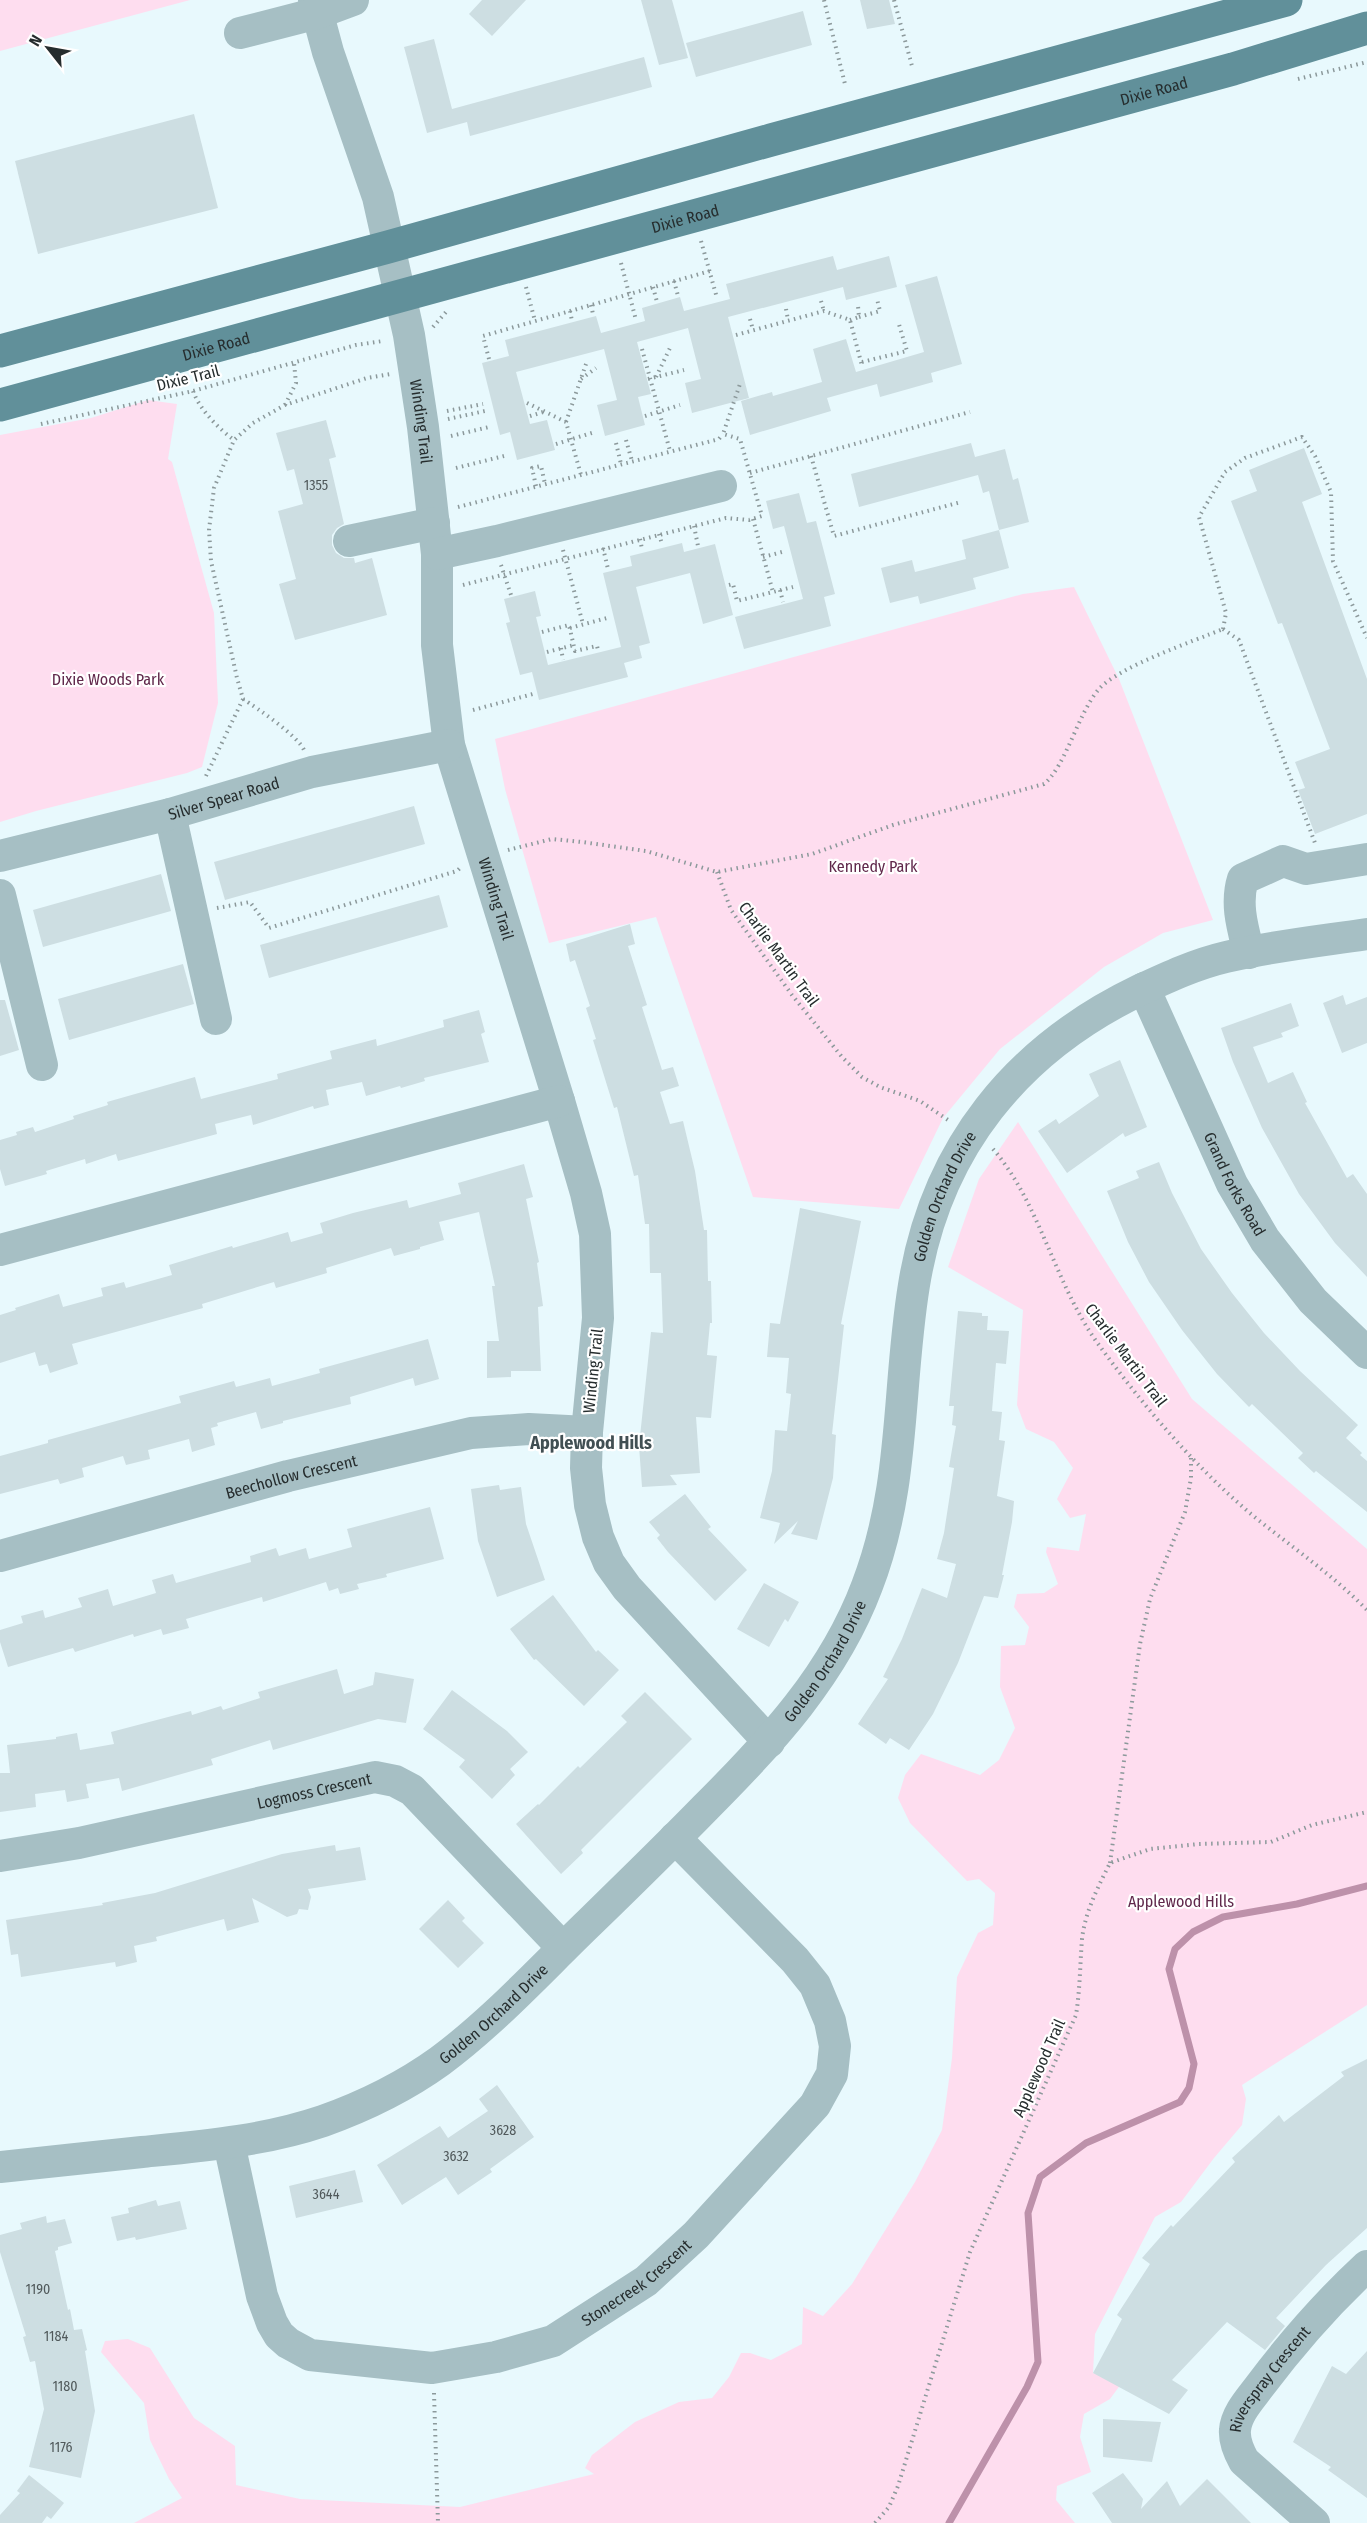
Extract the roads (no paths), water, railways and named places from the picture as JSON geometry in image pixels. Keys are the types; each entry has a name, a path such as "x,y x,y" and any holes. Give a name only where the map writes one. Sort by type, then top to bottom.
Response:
{"main road":[{"path":"0,351 388,247 782,136 1286,0"},
{"name":"Dixie Road","path":"0,405 1233,69 1367,28"}],"street":[{"path":"240,33 316,6 353,0"},
{"name":"Winding Trail","path":"316,6 328,52 378,197 401,296 443,528 437,645 449,745 482,858 560,1101 595,1234 598,1318 587,1432 586,1468 590,1505 598,1537 609,1563 627,1588 770,1742"},
{"path":"349,541 443,528 556,527 721,486"},
{"name":"Silver Spear Road","path":"0,856 170,814 312,772 449,745"},
{"path":"170,814 216,1018"},
{"path":"1249,953 1239,904 1243,879 1283,861 1306,869 1367,858"},
{"path":"0,896 42,1065"},
{"name":"Golden Orchard Drive","path":"0,2167 229,2143 294,2130 385,2096 436,2064 490,2021 770,1742 821,1676 851,1624 880,1550 895,1486 914,1285 923,1243 934,1206 984,1112 1036,1058 1072,1029 1115,1002 1144,988 1224,957 1367,933"},
{"name":"Grand Forks Road","path":"1144,988 1232,1184 1265,1240 1313,1301 1367,1353"},
{"path":"0,1250 560,1101"},
{"name":"Beechollow Crescent","path":"0,1556 288,1476 471,1433 529,1429 587,1432"},
{"name":"Logmoss Crescent","path":"0,1856 79,1843 375,1777 395,1782 412,1790 563,1948"},
{"name":"Stonecreek Crescent","path":"229,2143 262,2296 279,2334 297,2349 310,2355 432,2368 496,2357 553,2341 646,2281 696,2235 815,2105 832,2074 835,2046 830,2021 815,1985 795,1960 675,1838"},
{"name":"Riverspray Crescent","path":"1314,2523 1244,2461 1237,2448 1234,2430 1242,2410 1290,2346 1337,2294 1367,2266"}],"waterway":[{"path":"949,2523 1027,2387 1038,2362 1028,2213 1040,2177 1086,2143 1180,2102 1189,2088 1194,2064 1169,1969 1175,1949 1193,1932 1223,1917 1297,1904 1367,1886"}],"district":[{"name":"Applewood Hills","path":"591,1443"}],"park label":[{"name":"Dixie Woods Park","path":"108,679"},
{"name":"Kennedy Park","path":"873,866"}]}
